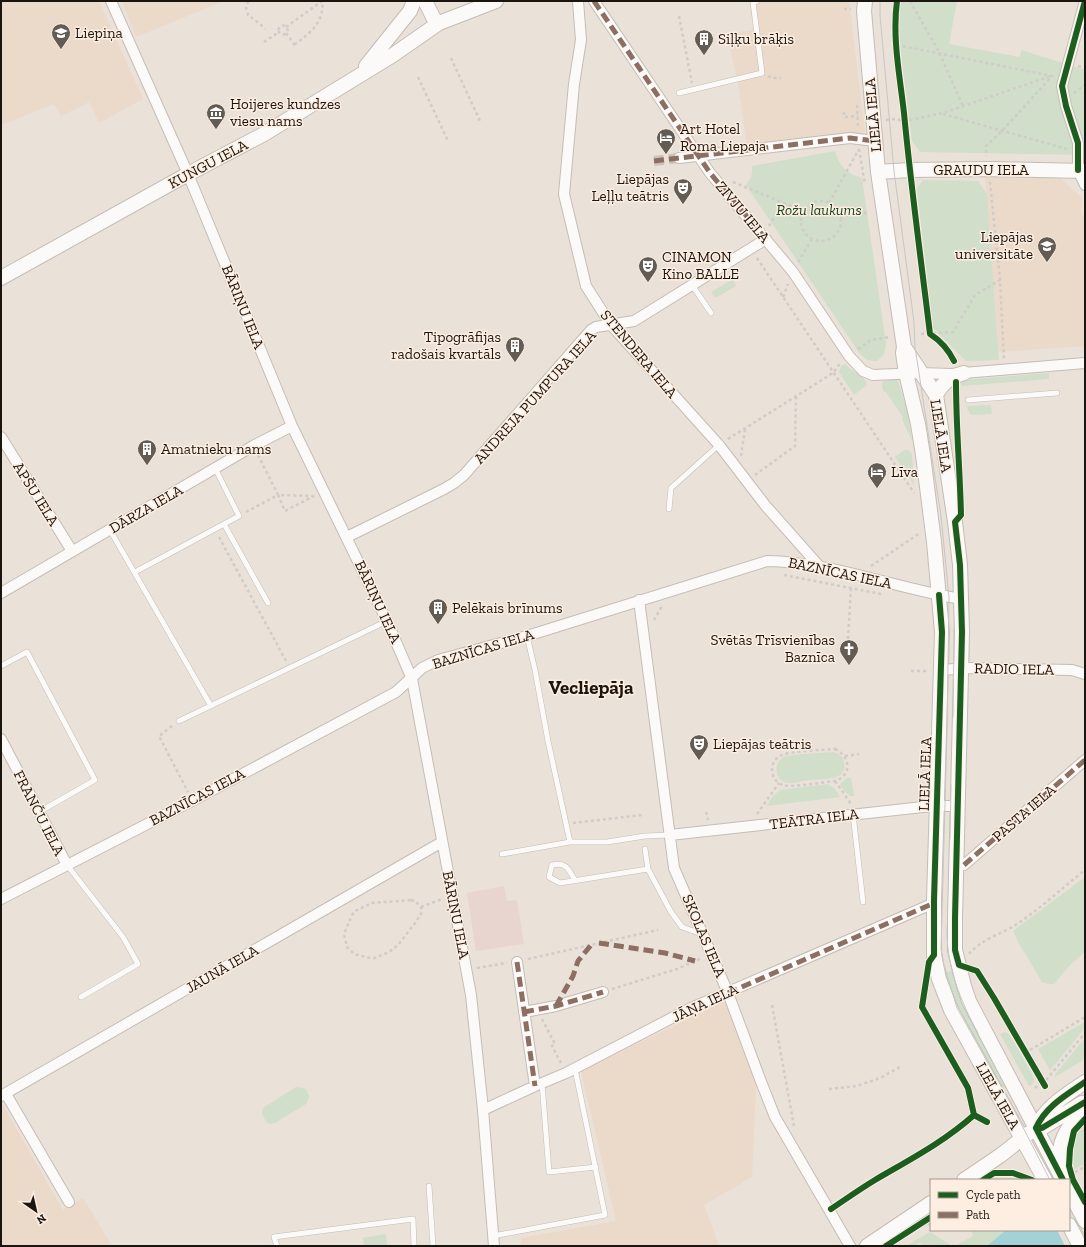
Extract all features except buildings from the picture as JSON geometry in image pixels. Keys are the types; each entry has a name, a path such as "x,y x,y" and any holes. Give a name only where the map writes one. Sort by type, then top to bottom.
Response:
{"street":[{"name":"BĀRIŅU IELA","path":"111,1 188,174 292,426 387,621 412,679 471,995 483,1110 494,1246"},
{"path":"359,75 410,11 414,1"},
{"path":"425,1 434,19 439,23"},
{"path":"434,1 439,23"},
{"name":"KUNGU IELA","path":"1,278 188,174 264,134 439,23 496,1"},
{"name":"STENDERA IELA","path":"578,1 581,40 574,84 564,194 586,286 611,326 719,445 765,505 820,567"},
{"name":"ZIVJU IELA","path":"594,1 719,185 793,272 849,356 863,371 873,375 964,372 1085,364"},
{"name":"LIELĀ IELA","path":"865,1 864,11 878,172 904,347 902,353 918,424 923,455 942,632 937,671 937,806 934,955 939,978 951,1010 1044,1179"},
{"path":"1085,1 1062,86 1066,106 1078,143 1078,153 1085,185"},
{"path":"679,158 858,144 875,141"},
{"name":"GRAUDU IELA","path":"878,172 989,169 1081,171"},
{"name":"ANDREJA PUMPURA IELA","path":"347,537 454,484 464,475 591,330 634,321 752,249 764,237"},
{"name":"LIELĀ IELA","path":"904,347 923,373 936,395 955,522 962,599 962,669 955,950 969,1001 1065,1179"},
{"path":"936,395 945,381 964,372"},
{"name":"DĀRZA IELA","path":"1,593 253,446 292,426"},
{"name":"APŠU IELA","path":"1,437 72,551"},
{"name":"BAZNĪCAS IELA","path":"1,899 396,692 412,679 422,668 438,660 527,636 768,561 786,561 820,567 962,599"},
{"name":"SKOLAS IELA","path":"639,600 674,868 728,993 775,1117 850,1246"},
{"name":"RADIO IELA","path":"937,671 962,669 1072,670 1085,674"},
{"name":"FRANČU IELA","path":"1,739 67,865"},
{"name":"PASTA IELA","path":"964,865 1085,760"},
{"name":"TEĀTRA IELA","path":"670,835 854,808 958,806"},
{"name":"JAUNĀ IELA","path":"3,1095 442,842"},
{"name":"JĀŅA IELA","path":"483,1110 538,1084 570,1071 691,1008 932,904"},
{"path":"517,962 524,1012 538,1084"},
{"path":"524,1012 556,1006 604,992"},
{"path":"1036,1128 1038,1122 1056,1102 1085,1082"},
{"path":"3,1095 69,1202"},
{"path":"965,1179 1001,1155 1036,1128 1042,1128 1085,1102"},
{"path":"1066,1179 1060,1152 1070,1125 1085,1106"},
{"name":"LIELĀ IELA","path":"1070,1189 1085,1221"},
{"path":"867,1246 930,1204"},
{"path":"1070,1227 1080,1246"}],"lane":[{"path":"679,93 762,73 754,2 757,1"},
{"path":"692,285 710,314"},
{"path":"968,400 1057,393"},
{"path":"669,509 671,488 719,445"},
{"path":"135,572 239,516 215,468"},
{"path":"224,524 268,603"},
{"path":"110,530 210,706"},
{"path":"179,721 387,621"},
{"path":"527,636 570,842"},
{"path":"1,666 27,652 95,780 39,812"},
{"path":"854,808 863,902"},
{"path":"502,854 570,842 607,842 645,836 670,835"},
{"path":"645,848 648,869 671,912 682,927 703,934"},
{"path":"575,880 567,866 560,863 552,864 549,877 560,883 648,869"},
{"path":"67,865 123,938 138,964 82,997"},
{"path":"493,1236 605,1215 596,1167 570,1071"},
{"path":"538,1084 549,1172 596,1167"},
{"path":"429,1186 433,1246"},
{"path":"277,1246 274,1238 413,1219 414,1246"}],"path":[{"path":"248,1 246,8 248,15 265,29"},
{"path":"264,42 279,32 279,28 281,26 286,27 322,1 323,7 316,27 295,46 286,33 286,27"},
{"path":"910,1 939,52 963,106"},
{"path":"679,16 694,89"},
{"path":"279,32 283,34 286,33"},
{"path":"898,52 897,42 1052,76"},
{"path":"451,58 480,121"},
{"path":"858,123 943,114 1052,76 1066,74"},
{"path":"986,158 986,146 1002,131 1052,76"},
{"path":"418,77 448,141"},
{"path":"857,100 858,144 866,191"},
{"path":"844,112 844,117 858,116"},
{"path":"943,114 1078,153"},
{"path":"904,118 905,128"},
{"path":"828,203 858,144"},
{"path":"990,178 1000,280 1005,369"},
{"path":"730,181 803,211"},
{"path":"817,201 828,203 836,208 840,217 841,223 839,229 830,239 818,241 812,239 804,232 800,221 803,211 807,206 817,201"},
{"path":"764,237 784,203"},
{"path":"840,217 869,212 868,205"},
{"path":"752,249 914,494"},
{"path":"921,334 954,332 974,295 1000,280"},
{"path":"929,326 930,334"},
{"path":"930,334 938,339"},
{"path":"855,351 871,340 889,338"},
{"path":"719,445 833,373 842,360"},
{"path":"758,482 754,475 795,446 796,397"},
{"path":"741,459 745,428"},
{"path":"253,446 285,511 315,496"},
{"path":"239,516 278,495 327,497"},
{"path":"215,529 290,668"},
{"path":"868,568 920,532"},
{"path":"781,574 851,587 888,596"},
{"path":"848,639 851,587"},
{"path":"654,626 654,620 666,600"},
{"path":"911,671 937,671"},
{"path":"179,721 159,736 192,800"},
{"path":"835,749 845,756 848,765 847,771 840,779 835,781 788,786 779,783 773,777 772,768 776,759 785,754 835,749"},
{"path":"845,756 859,754"},
{"path":"835,781 854,808"},
{"path":"764,814 756,815 779,783"},
{"path":"845,806 854,808"},
{"path":"706,812 707,820"},
{"path":"566,823 642,815"},
{"path":"701,821 715,819"},
{"path":"959,965 964,963 973,949 1016,925 1085,870"},
{"path":"421,907 452,895"},
{"path":"411,900 415,901 421,907 422,912 416,922 398,945 389,952 375,958 370,958 354,954 347,946 344,934 352,915 359,908 372,903 411,900"},
{"path":"466,970 517,962 658,930"},
{"path":"604,992 677,969 711,954"},
{"path":"772,1005 794,1126 787,1137"},
{"path":"538,1009 554,1044 552,1046 570,1071"},
{"path":"1021,1046 1027,1056 1085,1017"},
{"path":"1035,1088 1043,1084 1085,1033"},
{"path":"829,1089 857,1086 880,1078 900,1067"},
{"path":"1038,1076 1043,1084"},
{"path":"1067,1179 1069,1166"},
{"path":"918,1226 930,1218"},
{"path":"930,1222 925,1225 930,1224"}],"shaded area":[{"name":"Liepiņa","path":"1,1 99,1 143,99 99,123 89,102 61,116 54,104 1,125"},
{"path":"122,1 224,1 136,37"},
{"path":"749,1 849,1 865,132 747,145 738,83 727,34 754,30"},
{"path":"985,177 1059,177 1082,198 1081,212 1085,220 1085,346 999,352"},
{"path":"504,886 507,901 517,900 524,944 476,951 467,893"},
{"path":"727,1000 756,1083 752,1177 704,1205 719,1246 521,1246 521,1238 616,1221 581,1071"},
{"path":"1,1102 63,1210 83,1198 112,1246 1,1246"}],"green space":[{"path":"896,1 957,1 949,44 1020,57 1021,50 1085,70 1085,155 920,152 912,141 896,12"},
{"name":"Rožu laukums","path":"835,151 844,169 862,178 886,344 884,354 877,361 867,360 860,354 746,185 751,176 752,166"},
{"path":"923,180 978,181 987,194 999,360 966,361 933,328 917,189"},
{"path":"733,279 736,286 717,297 715,297 711,292"},
{"path":"845,364 864,379 867,385 854,395 839,372 841,366"},
{"path":"1049,373 1049,379 961,386 961,380"},
{"path":"896,377 907,410 912,441 902,419 903,417 886,392 883,391 883,381 888,378"},
{"path":"991,405 992,414 971,415 966,406"},
{"path":"904,450 908,450 912,454 914,485 895,457"},
{"path":"833,752 840,755 844,762 842,773 838,776 827,779 790,783 784,782 778,777 776,770 778,762 784,757 800,754"},
{"path":"847,778 851,778 854,796 850,796 844,791 840,784"},
{"path":"828,784 835,789 840,797 767,806 772,797 780,790"},
{"path":"1085,877 1085,952 1072,963 1054,984 1042,982 1013,931"},
{"path":"954,970 1009,1086 1000,1091 965,1028 944,973"},
{"path":"1085,1022 1085,1028 1050,1070 1038,1049"},
{"path":"1005,1032 1009,1034 1032,1074 1034,1079 1033,1084 1029,1086 1000,1034"},
{"path":"1085,1038 1085,1059 1055,1077 1056,1073"},
{"path":"296,1087 306,1089 309,1096 306,1104 275,1123 267,1123 262,1114 263,1108"},
{"path":"1085,1123 1085,1164 1074,1169 1073,1150 1075,1139"},
{"path":"971,1231 1005,1231 988,1246 955,1246 973,1236"},
{"path":"930,1232 952,1246 923,1246 920,1243 914,1246 906,1246"},
{"path":"386,1234 387,1246 364,1246 363,1238"}],"water":[{"path":"1085,1189 1085,1246 988,1245 1005,1231 1070,1231 1070,1197"}],"pier":[{"path":"1084,1187 1085,1246 1065,1246 1058,1231 1070,1231 1070,1195"}],"tunnel":[{"path":"654,161 679,158"}],"tram line":[{"path":"880,1 894,171 914,322 915,347 941,516 949,597 941,949 944,965 957,1008 1011,1104 1049,1179"},
{"path":"953,717 954,629"},
{"path":"950,839 951,785"},
{"path":"947,927 949,955 955,982 965,1008 978,1033"},
{"path":"1070,1209 1085,1236"}],"marked path":[{"path":"594,1 710,173 766,239"},
{"path":"654,161 850,138 875,141"},
{"path":"964,865 1085,760"},
{"path":"728,993 932,904"},
{"path":"599,943 665,953 695,961"},
{"path":"556,1006 573,976 578,961 591,945"},
{"path":"517,962 535,1086"},
{"path":"524,1012 556,1006 603,992"}],"cycle path":[{"path":"897,1 895,29 897,57 930,334 938,339 954,361"},
{"path":"1078,170 1078,143 1066,106 1062,86 1085,1"},
{"path":"956,382 961,515 955,522 960,565 962,632 955,950 959,965 977,971 1045,1086"},
{"path":"939,595 942,632 934,900 934,955 929,962 922,1007 968,1088 974,1115 987,1122"},
{"path":"1036,1128 1050,1108 1085,1082"},
{"path":"1036,1128 1042,1128 1085,1102"},
{"path":"831,1209 869,1183 951,1134 974,1115"},
{"path":"1085,1119 1074,1131 1070,1149 1069,1166 1073,1180 1085,1202"},
{"path":"1036,1128 1062,1179"},
{"path":"985,1179 994,1173 1013,1173 1029,1179"},
{"path":"886,1246 930,1218"}],"place":[{"name":"Liepiņa","path":"61,50"},
{"name":"Siļķu brāķis","path":"704,56"},
{"name":"Hoijeres kundzes viesu nams","path":"216,130"},
{"name":"Art Hotel Roma Liepaja","path":"666,155"},
{"name":"Liepājas Leļļu teātris","path":"683,205"},
{"name":"Liepājas universitāte","path":"1047,263"},
{"name":"CINAMON Kino BALLE","path":"648,283"},
{"name":"Tipogrāfijas radošais kvartāls","path":"515,363"},
{"name":"Amatnieku nams","path":"147,466"},
{"name":"Līva","path":"877,489"},
{"name":"Pelēkais brīnums","path":"438,625"},
{"name":"Svētās Trīsvienības Baznīca","path":"849,666"},
{"name":"Liepājas teātris","path":"699,761"}],"district":[{"name":"Vecliepāja","path":"591,687"}]}
